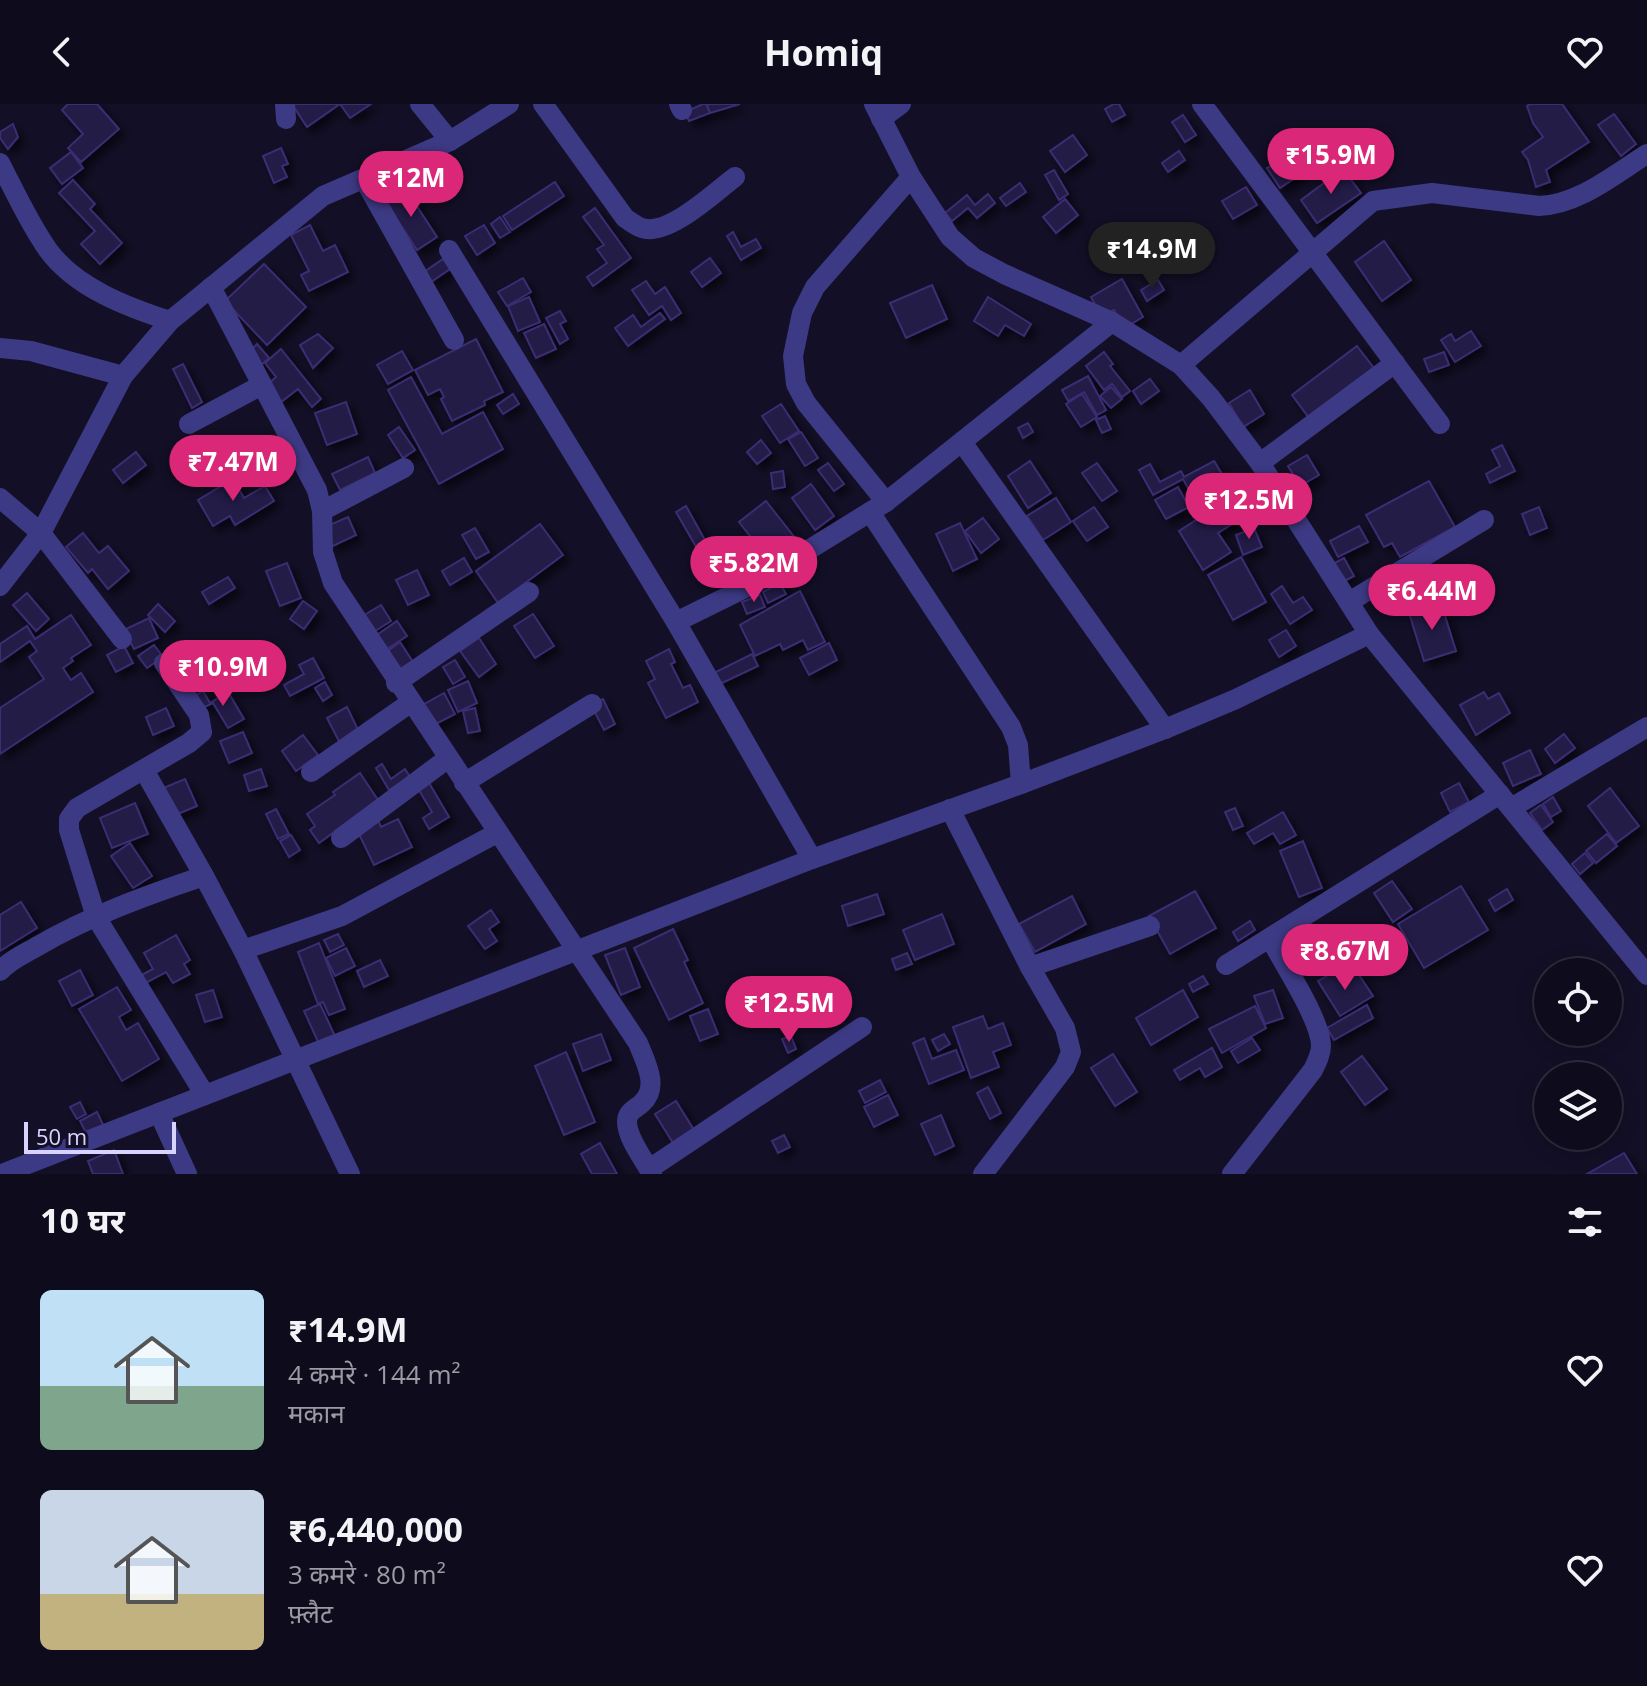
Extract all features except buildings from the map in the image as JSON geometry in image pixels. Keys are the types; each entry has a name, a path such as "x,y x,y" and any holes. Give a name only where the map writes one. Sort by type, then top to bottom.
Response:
{"street":[{"path":"420,104 450,141"},
{"path":"0,586 41,533 123,376 170,321 323,196 450,141 509,104"},
{"path":"543,104 625,218 644,229 663,227 682,217 735,177"},
{"path":"901,104 878,112 911,177 950,237 974,258 1112,322 1181,365 1211,398 1260,463 1369,634 1647,975"},
{"path":"1202,104 1440,424"},
{"path":"1181,365 1373,201 1432,193 1557,206 1647,154"},
{"path":"0,163 49,252 78,280 133,309 170,321"},
{"path":"911,177 815,287 802,313 793,356 796,384 878,507 997,701 1018,745 1021,784"},
{"path":"364,179 454,340"},
{"path":"449,250 676,622 812,859"},
{"path":"211,287 317,490 322,511 323,552 333,583 396,683 638,1043 651,1085 645,1101 630,1111 627,1120 630,1134 650,1172 862,1027"},
{"path":"676,622 755,583 878,507 1112,322"},
{"path":"0,348 31,351 123,376"},
{"path":"1260,463 1395,363"},
{"path":"189,424 262,385"},
{"path":"962,442 1165,729"},
{"path":"322,511 404,468"},
{"path":"0,498 41,533 122,639"},
{"path":"1349,602 1484,520"},
{"path":"396,683 529,592"},
{"path":"2,1174 32,1169 159,1113 577,950 812,859 1165,729 1236,699 1369,634"},
{"path":"164,663 199,715 202,732 77,808 69,819 72,843 96,917 205,1095"},
{"path":"311,772 410,703"},
{"path":"464,783 592,704"},
{"path":"1226,965 1505,801 1647,727"},
{"path":"341,838 447,759"},
{"path":"144,770 243,950 350,1174"},
{"path":"950,809 1030,967 1065,1028 1071,1052 1065,1067 983,1174"},
{"path":"243,950 342,916 497,833"},
{"path":"0,971 59,934 140,897 204,876"},
{"path":"1030,967 1150,926"},
{"path":"1232,1174 1313,1070 1320,1056 1317,1027 1270,938"},
{"path":"159,1113 187,1174"}]}
